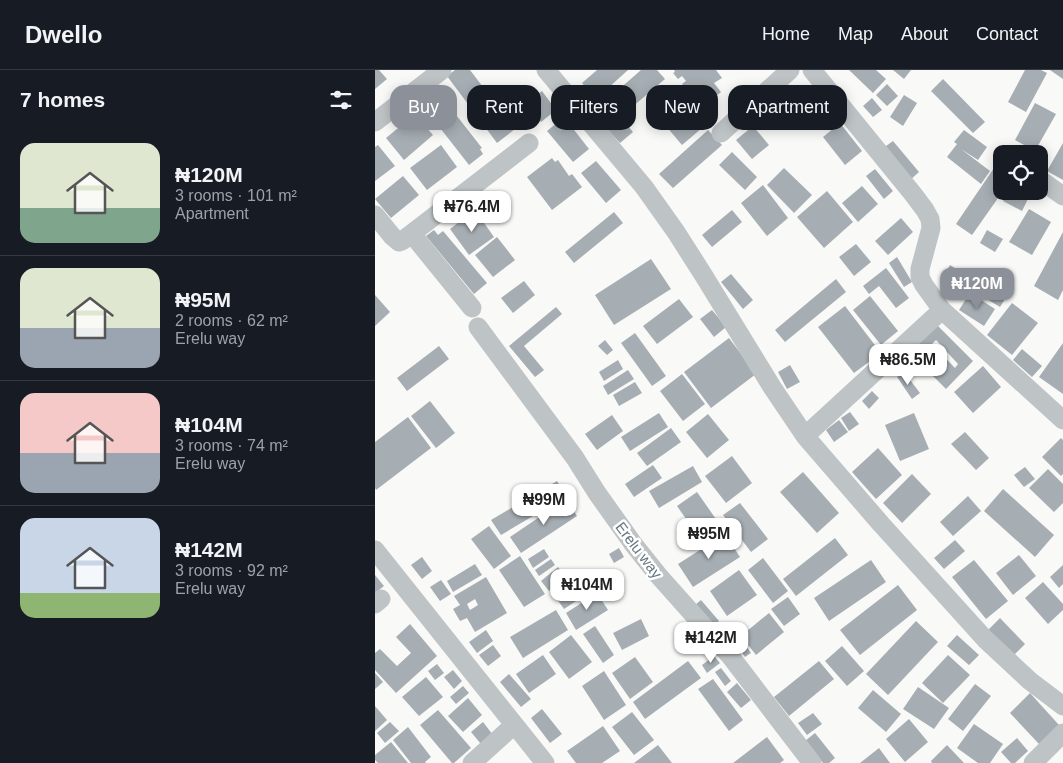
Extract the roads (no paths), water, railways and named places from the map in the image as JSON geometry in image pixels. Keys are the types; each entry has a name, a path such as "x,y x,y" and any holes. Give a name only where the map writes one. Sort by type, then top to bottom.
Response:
{"street":[{"path":"375,122 442,70"},
{"path":"546,70 639,181 671,224 705,276 772,387 805,436 985,640 1063,706"},
{"path":"721,133 790,70"},
{"path":"812,70 913,194 930,219 931,228 920,268 920,277 942,310 1063,420"},
{"path":"375,214 392,236 399,242 402,241 529,143"},
{"path":"1048,185 1063,196"},
{"path":"412,234 472,308"},
{"path":"805,436 942,310"},
{"name":"Erelu way","path":"478,327 575,458 597,493 658,576 731,657 812,763"},
{"path":"375,550 545,763"},
{"path":"472,763 514,725"},
{"path":"1033,763 1063,732"}]}
